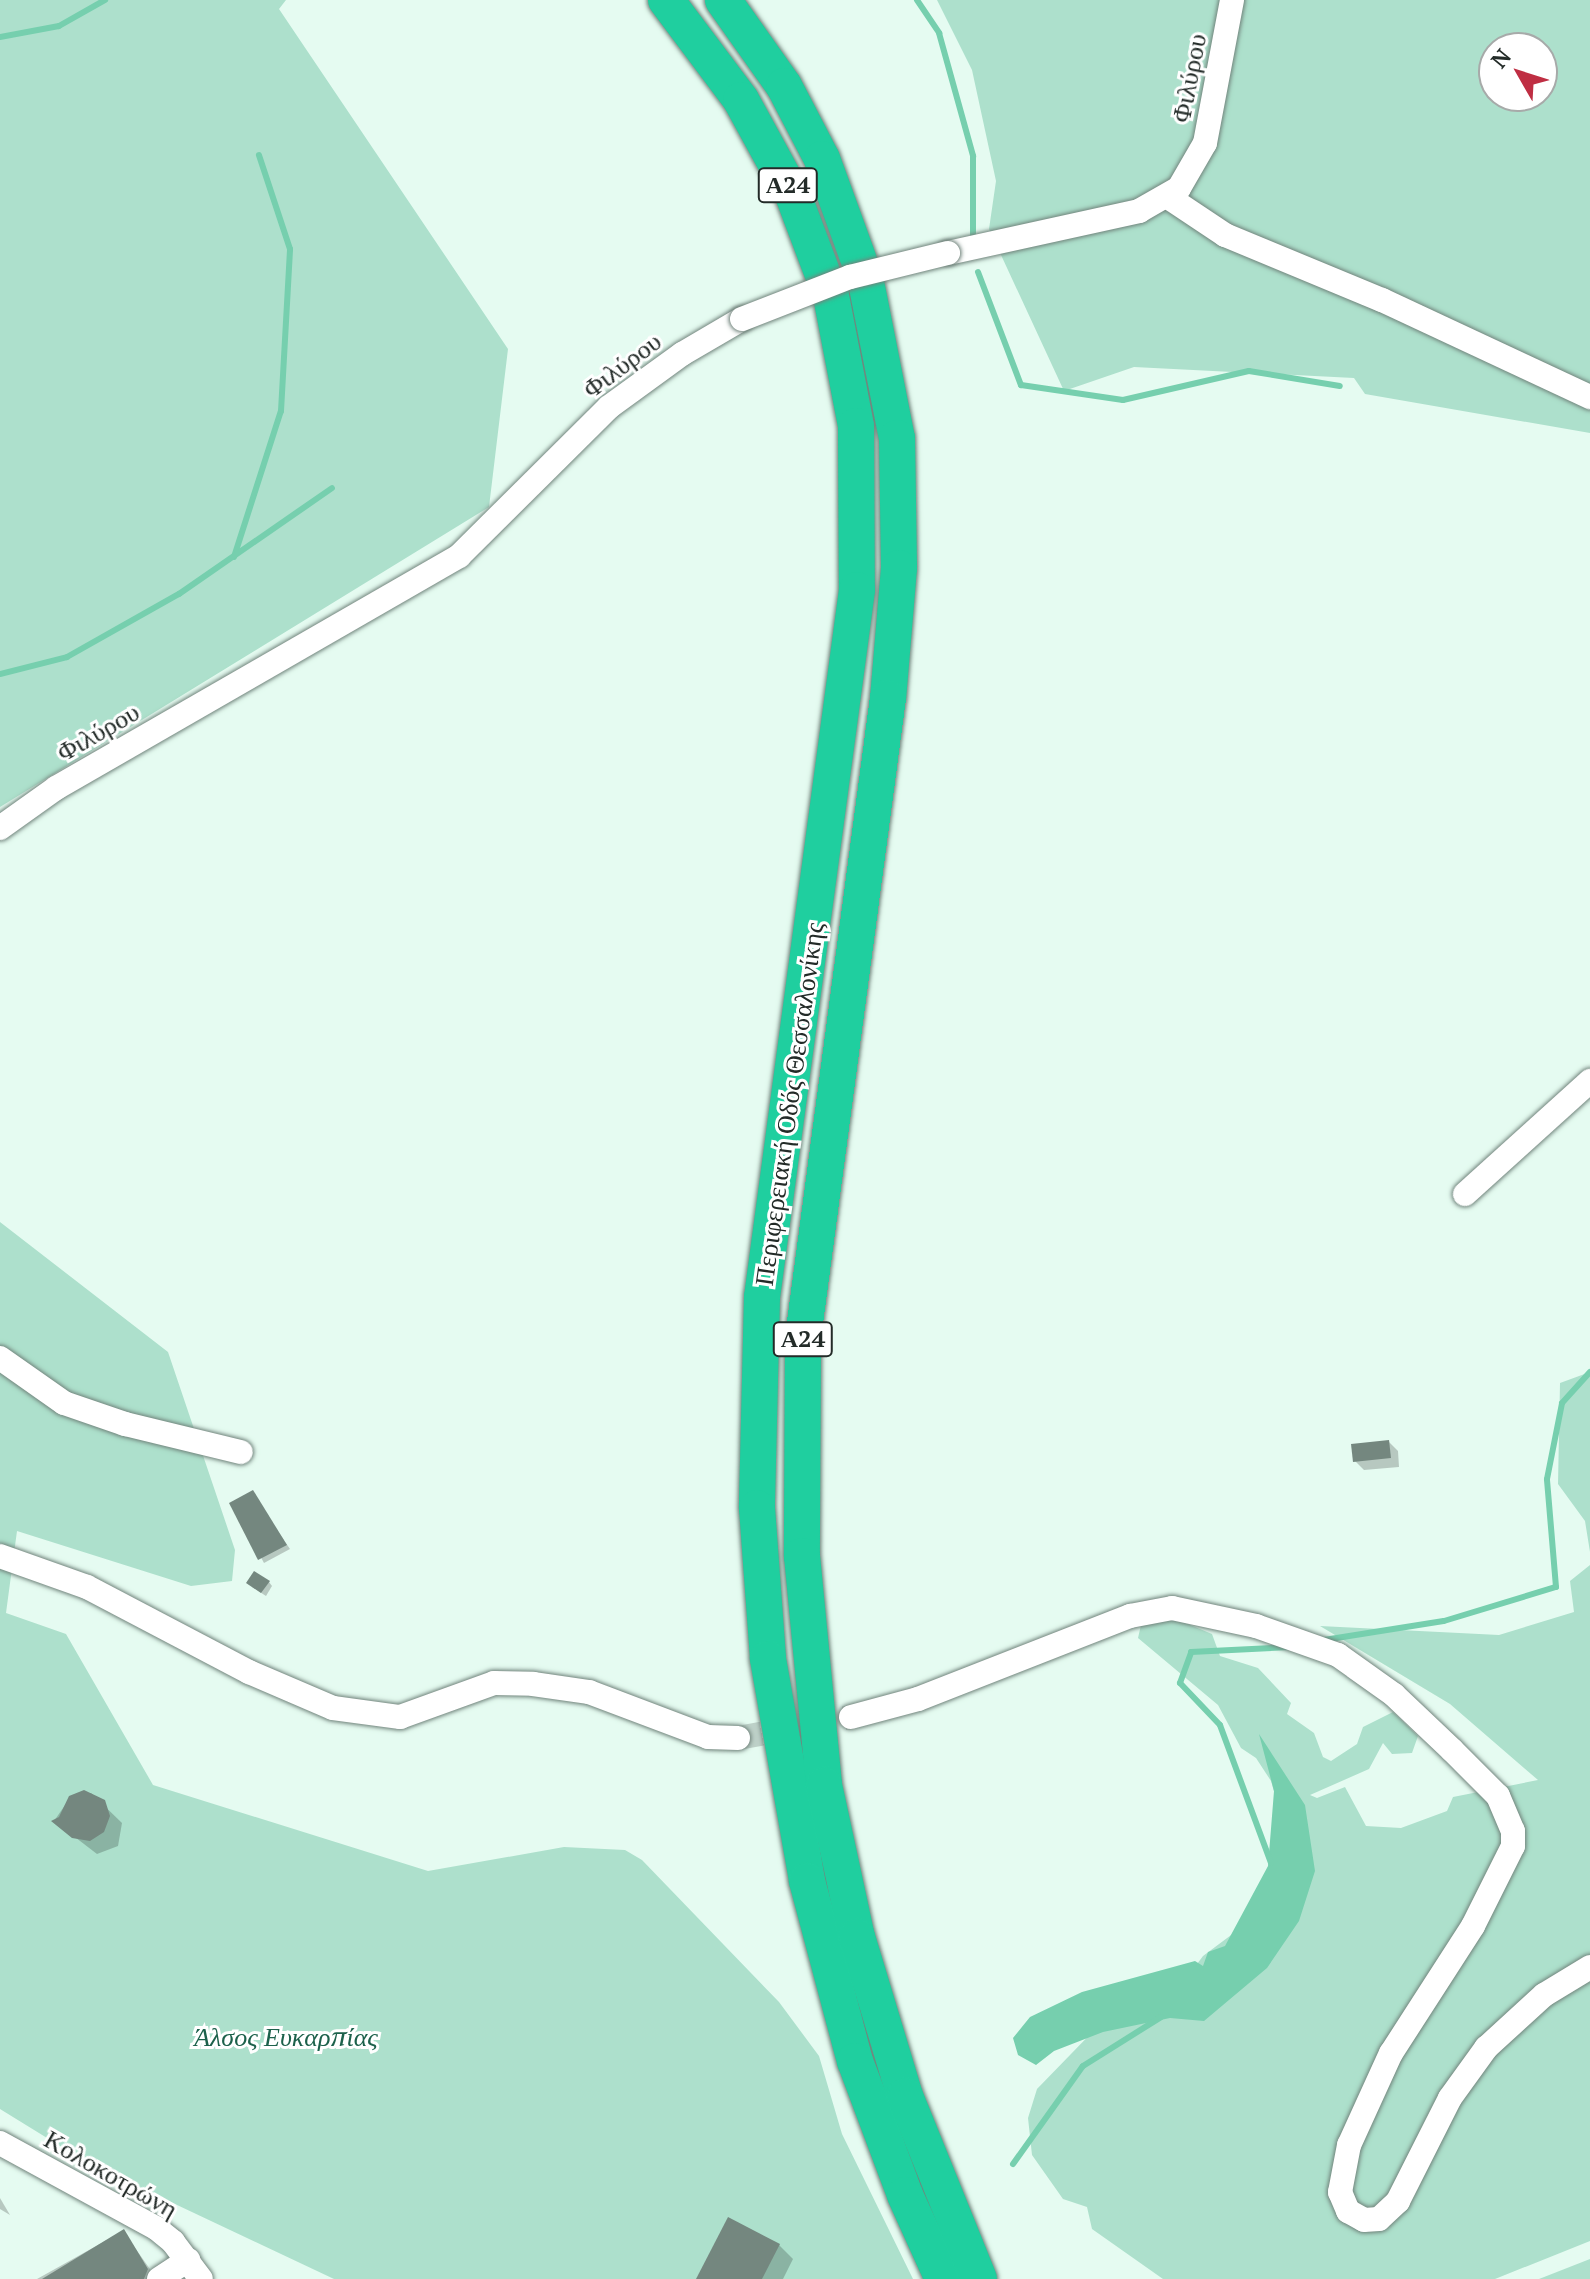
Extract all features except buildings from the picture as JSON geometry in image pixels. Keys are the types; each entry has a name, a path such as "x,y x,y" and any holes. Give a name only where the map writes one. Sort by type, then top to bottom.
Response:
{"highway":[{"name":"Περιφερειακή Οδός Θεσσαλονίκης","path":"666,0 741,100 783,172 831,296 856,426 857,590 762,1297 758,1536 768,1659 796,1830 836,1998 881,2135 943,2279"},
{"name":"Περιφερειακή Οδός Θεσσαλονίκης","path":"723,0 784,86 822,159 865,277 897,438 899,568 888,698 803,1338 802,1556 824,1785 857,1937 905,2096 979,2279"}],"street":[{"name":"Φιλύρου","path":"0,828 56,788 459,556 609,407 682,354 742,319 824,285 948,253 1128,214 1168,197 1196,166 1205,143 1232,0"},
{"path":"1168,197 1225,235 1382,300 1590,397"},
{"path":"1465,1194 1590,1081"},
{"path":"0,1358 64,1403 125,1424 241,1452"},
{"path":"0,1556 87,1587 249,1672 333,1708 400,1717 494,1683 533,1684 589,1692 708,1737 738,1738"},
{"path":"851,1717 918,1699 1130,1616 1172,1608 1256,1626 1338,1655 1394,1695 1463,1760 1498,1796 1513,1831 1513,1846 1473,1926 1391,2053 1349,2145 1340,2192 1348,2211 1364,2220 1379,2219 1398,2201 1450,2098 1486,2048 1544,1995 1590,1967"},
{"name":"Κολοκοτρώνη","path":"0,2143 156,2228 195,2270"},
{"path":"159,2279 195,2270"}],"green space":[{"path":"0,0 286,0 279,9 508,349 489,507 0,807"},
{"path":"937,0 1590,0 1590,433 1365,394 1354,378 1134,367 1064,391 989,229 996,181 972,70"},
{"name":"Άλσος Ευκαρπίας","path":"0,1222 168,1352 235,1550 232,1581 191,1586 17,1531 6,1613 66,1634 153,1785 428,1871 564,1847 625,1850 642,1860 779,2002 819,2056 842,2134 913,2279 334,2279 86,2162 0,2109"},
{"path":"1590,1372 1590,1552 1585,1521 1558,1484 1560,1383"},
{"path":"1590,1565 1590,2241 1495,2279 1163,2279 1092,2229 1087,2207 1063,2199 1032,2155 1028,2118 1037,2089 1137,1986 1194,1968 1203,1956 1278,1900 1279,1809 1271,1781 1256,1758 1241,1748 1218,1705 1138,1638 1141,1625 1176,1619 1212,1634 1220,1656 1258,1668 1291,1703 1287,1714 1314,1733 1323,1757 1331,1761 1357,1744 1363,1727 1393,1712 1418,1736 1412,1753 1392,1754 1383,1743 1369,1769 1310,1795 1317,1798 1345,1787 1366,1826 1401,1828 1447,1811 1453,1797 1538,1780 1450,1704 1320,1626 1499,1635 1574,1612 1570,1581"},
{"path":"1590,2259 1590,2279 1539,2279"}],"shaded area":[{"path":"1259,1734 1305,1805 1315,1871 1299,1921 1267,1968 1204,2021 1170,2018 1103,2032 1054,2051 1036,2065 1018,2055 1013,2038 1030,2017 1082,1992 1195,1961 1203,1966 1208,1952 1225,1946 1268,1866 1274,1791"}],"waterway":[{"path":"0,37 59,26 105,0"},
{"path":"917,0 939,33 973,156 973,241"},
{"path":"234,557 281,411 290,249 259,155"},
{"path":"978,272 1021,385 1123,400 1249,371 1340,386"},
{"path":"0,674 67,657 179,594 332,488"},
{"path":"1324,1640 1444,1621 1556,1587 1547,1479 1562,1403 1590,1372"},
{"path":"1271,1863 1220,1725 1180,1683 1191,1652 1289,1647"},
{"path":"1013,2164 1083,2066 1161,2017"}],"tunnel":[{"path":"738,1738 851,1717"}]}
